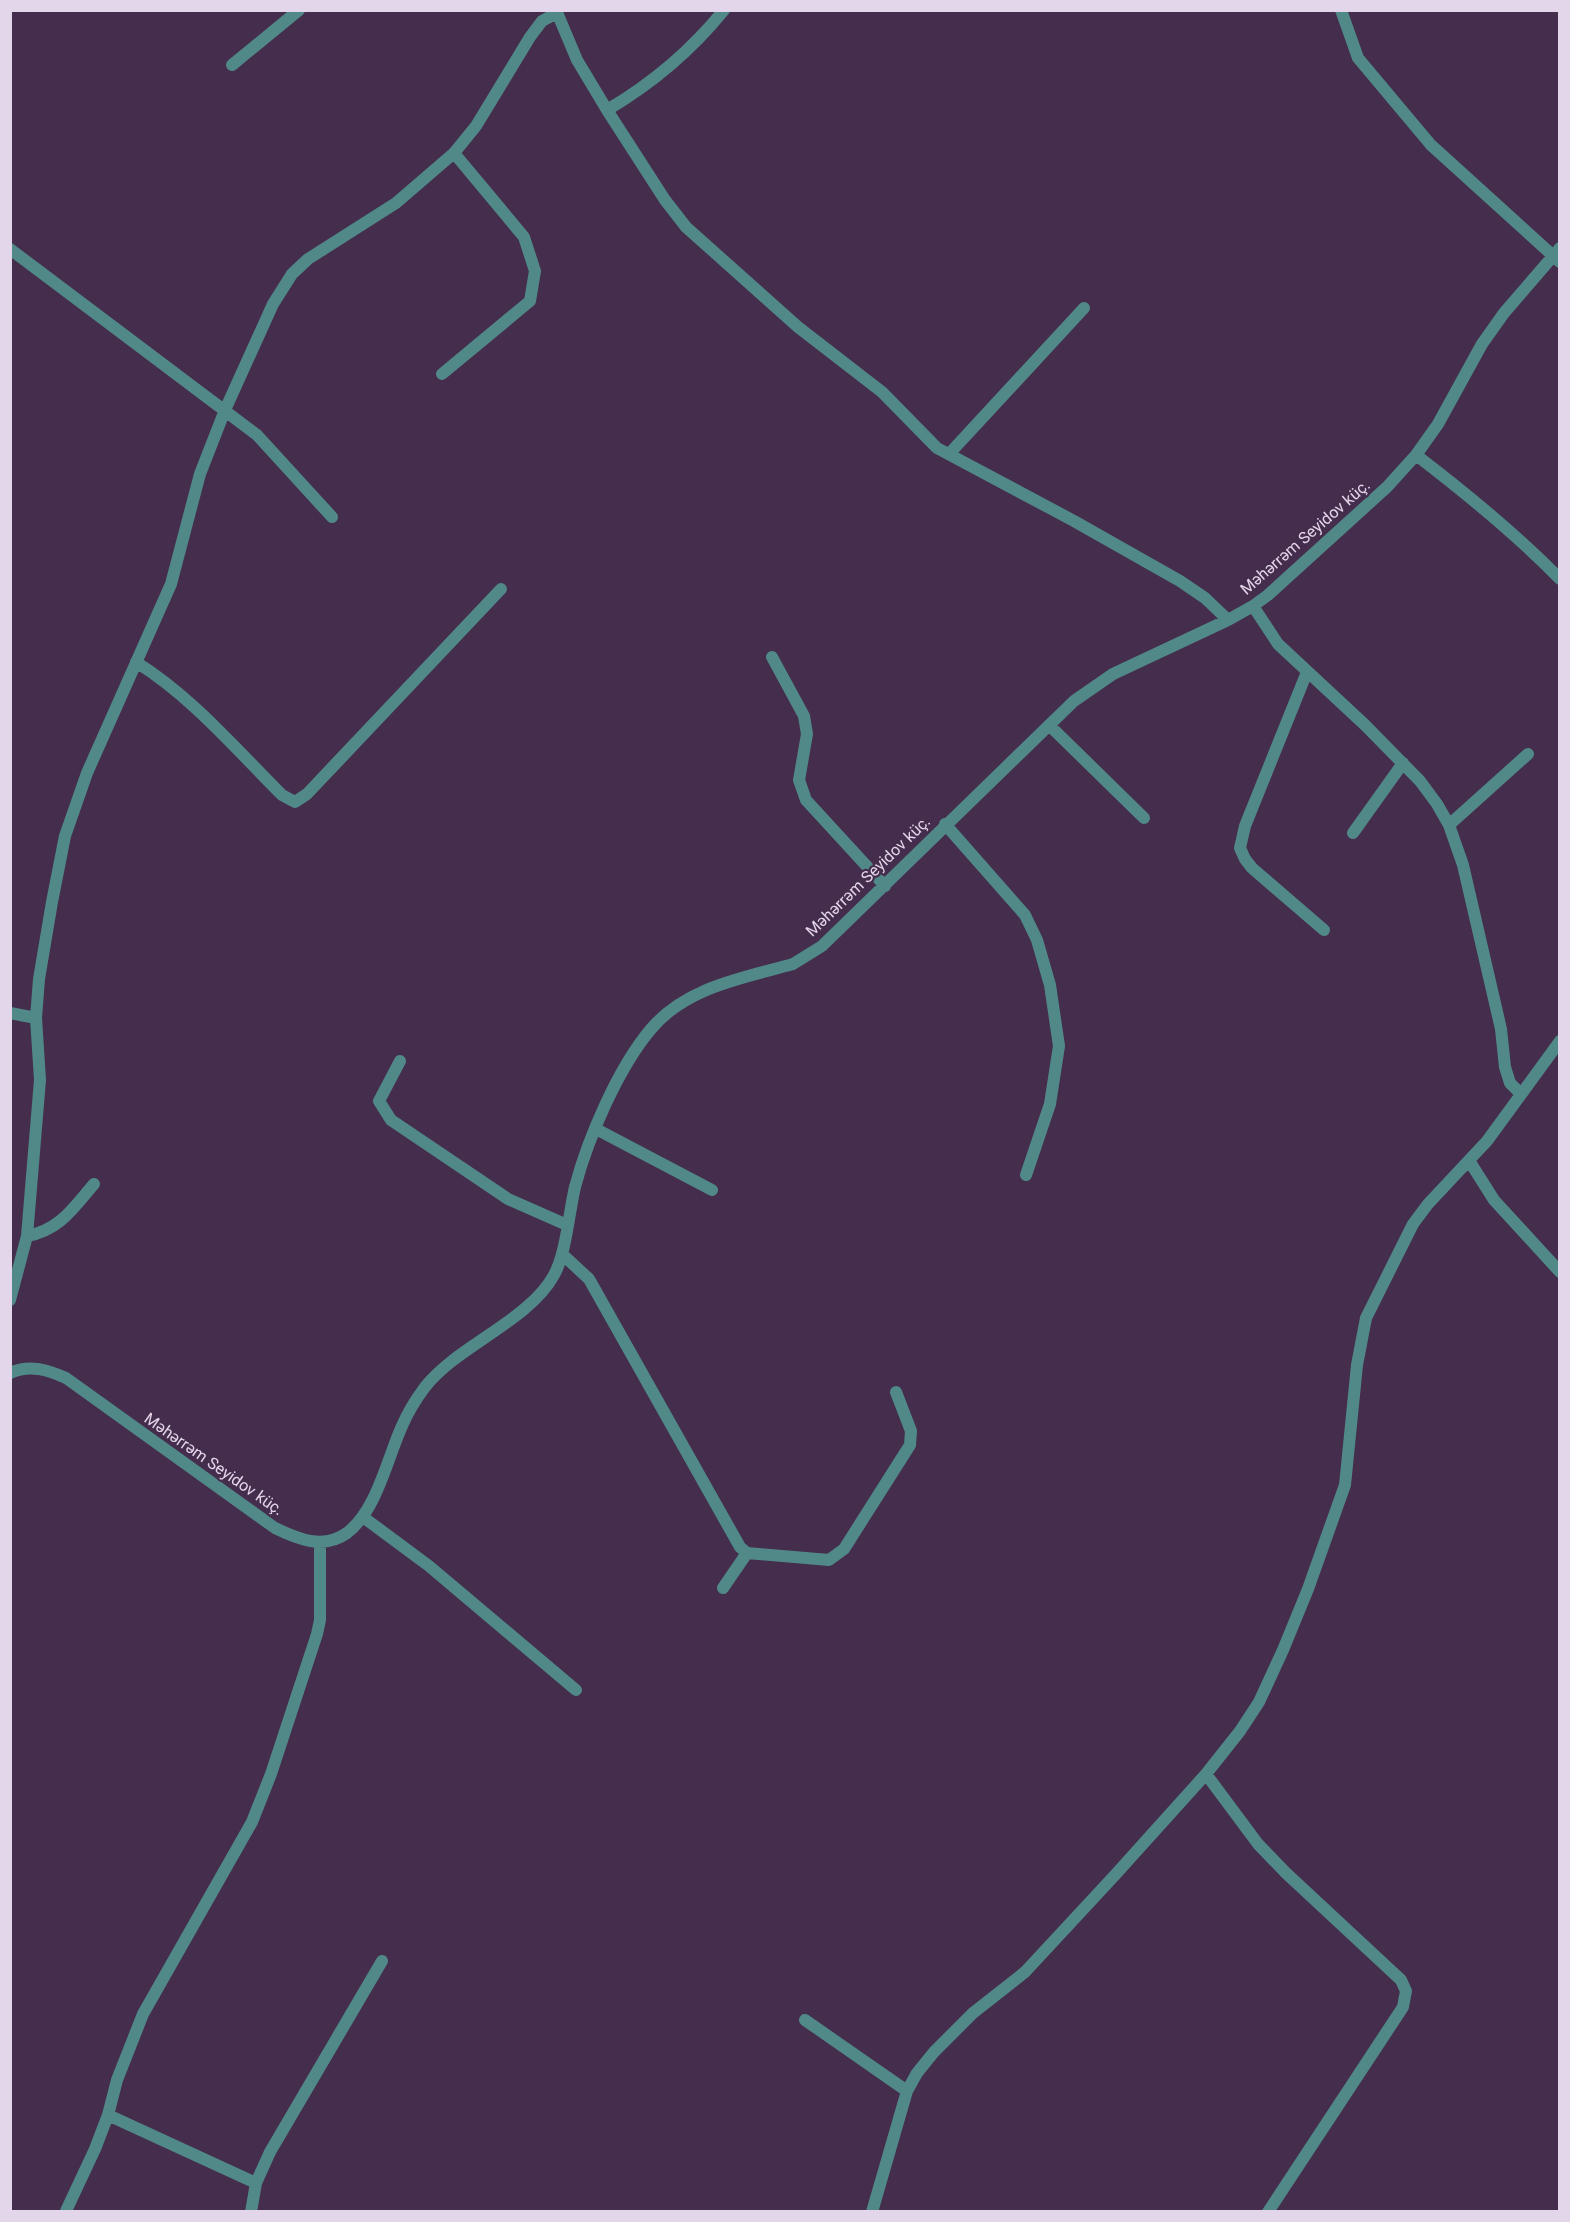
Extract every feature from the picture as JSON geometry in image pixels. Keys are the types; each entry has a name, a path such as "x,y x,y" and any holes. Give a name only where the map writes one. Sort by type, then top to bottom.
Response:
{"street":[{"path":"232,65 299,10"},
{"path":"607,110 640,90 681,57 724,10"},
{"path":"1341,10 1358,58 1431,145 1557,256"},
{"path":"10,1300 27,1236 40,1080 36,1018 39,979 65,836 87,773 171,584 200,474 225,410 273,304 292,274 308,259 396,203 454,153 476,126 530,37 542,21 556,12 577,60 607,110 664,200 686,227 798,327 882,392 937,448 1180,581 1205,598 1228,620"},
{"path":"442,374 530,301 536,271 524,237 454,153"},
{"path":"10,249 257,435 332,517"},
{"name":"Məhərrəm Seyidov küç.","path":"10,1373 27,1368 46,1370 66,1378 275,1528 298,1539 320,1543 336,1539 348,1532 363,1517 372,1501 402,1425 412,1405 427,1385 442,1369 533,1301 555,1274 562,1254 585,1155 615,1086 637,1048 652,1028 680,1003 698,993 807,957 822,946 885,886 1074,701 1113,674 1228,620 1268,595 1378,494 1416,455 1438,424 1482,344 1503,313 1557,256"},
{"path":"949,454 1084,308"},
{"path":"1416,455 1487,509 1560,579"},
{"path":"136,662 159,676 190,702 282,795 294,802 307,794 501,589"},
{"path":"1253,606 1278,644 1365,724 1403,763 1431,796 1449,825 1463,865 1491,985 1501,1029 1505,1067 1510,1083 1521,1094"},
{"path":"772,657 804,716 807,734 799,780 806,800 885,886"},
{"path":"1307,672 1245,826 1239,848 1252,867 1324,930"},
{"path":"1048,724 1144,818"},
{"path":"1449,825 1528,754"},
{"path":"1353,834 1403,763"},
{"path":"945,825 1003,887 1025,915 1037,940 1050,986 1059,1046 1050,1104 1026,1175"},
{"path":"10,1013 36,1018"},
{"path":"872,2211 907,2091 917,2073 934,2052 973,2013 1025,1971 1206,1774 1240,1731 1259,1702 1308,1589 1345,1485 1357,1365 1366,1318 1413,1224 1439,1192 1470,1162 1560,1041"},
{"path":"400,1061 379,1101 391,1120 508,1199 567,1225"},
{"path":"596,1129 712,1190"},
{"path":"1470,1162 1494,1200 1560,1272"},
{"path":"27,1236 40,1233 58,1224 94,1184"},
{"path":"562,1254 582,1270 589,1279 740,1547 747,1553 829,1560 844,1550 910,1445 911,1431 896,1392"},
{"path":"363,1517 429,1566 576,1690"},
{"path":"66,2211 108,2115 117,2080 143,2014 252,1822 271,1774 320,1620 320,1543"},
{"path":"723,1588 747,1553"},
{"path":"1206,1774 1258,1844 1401,1980 1406,1991 1403,2007 1268,2211"},
{"path":"251,2211 256,2184 270,2152 382,1961"},
{"path":"805,2020 907,2091"},
{"path":"108,2115 256,2184"}]}
